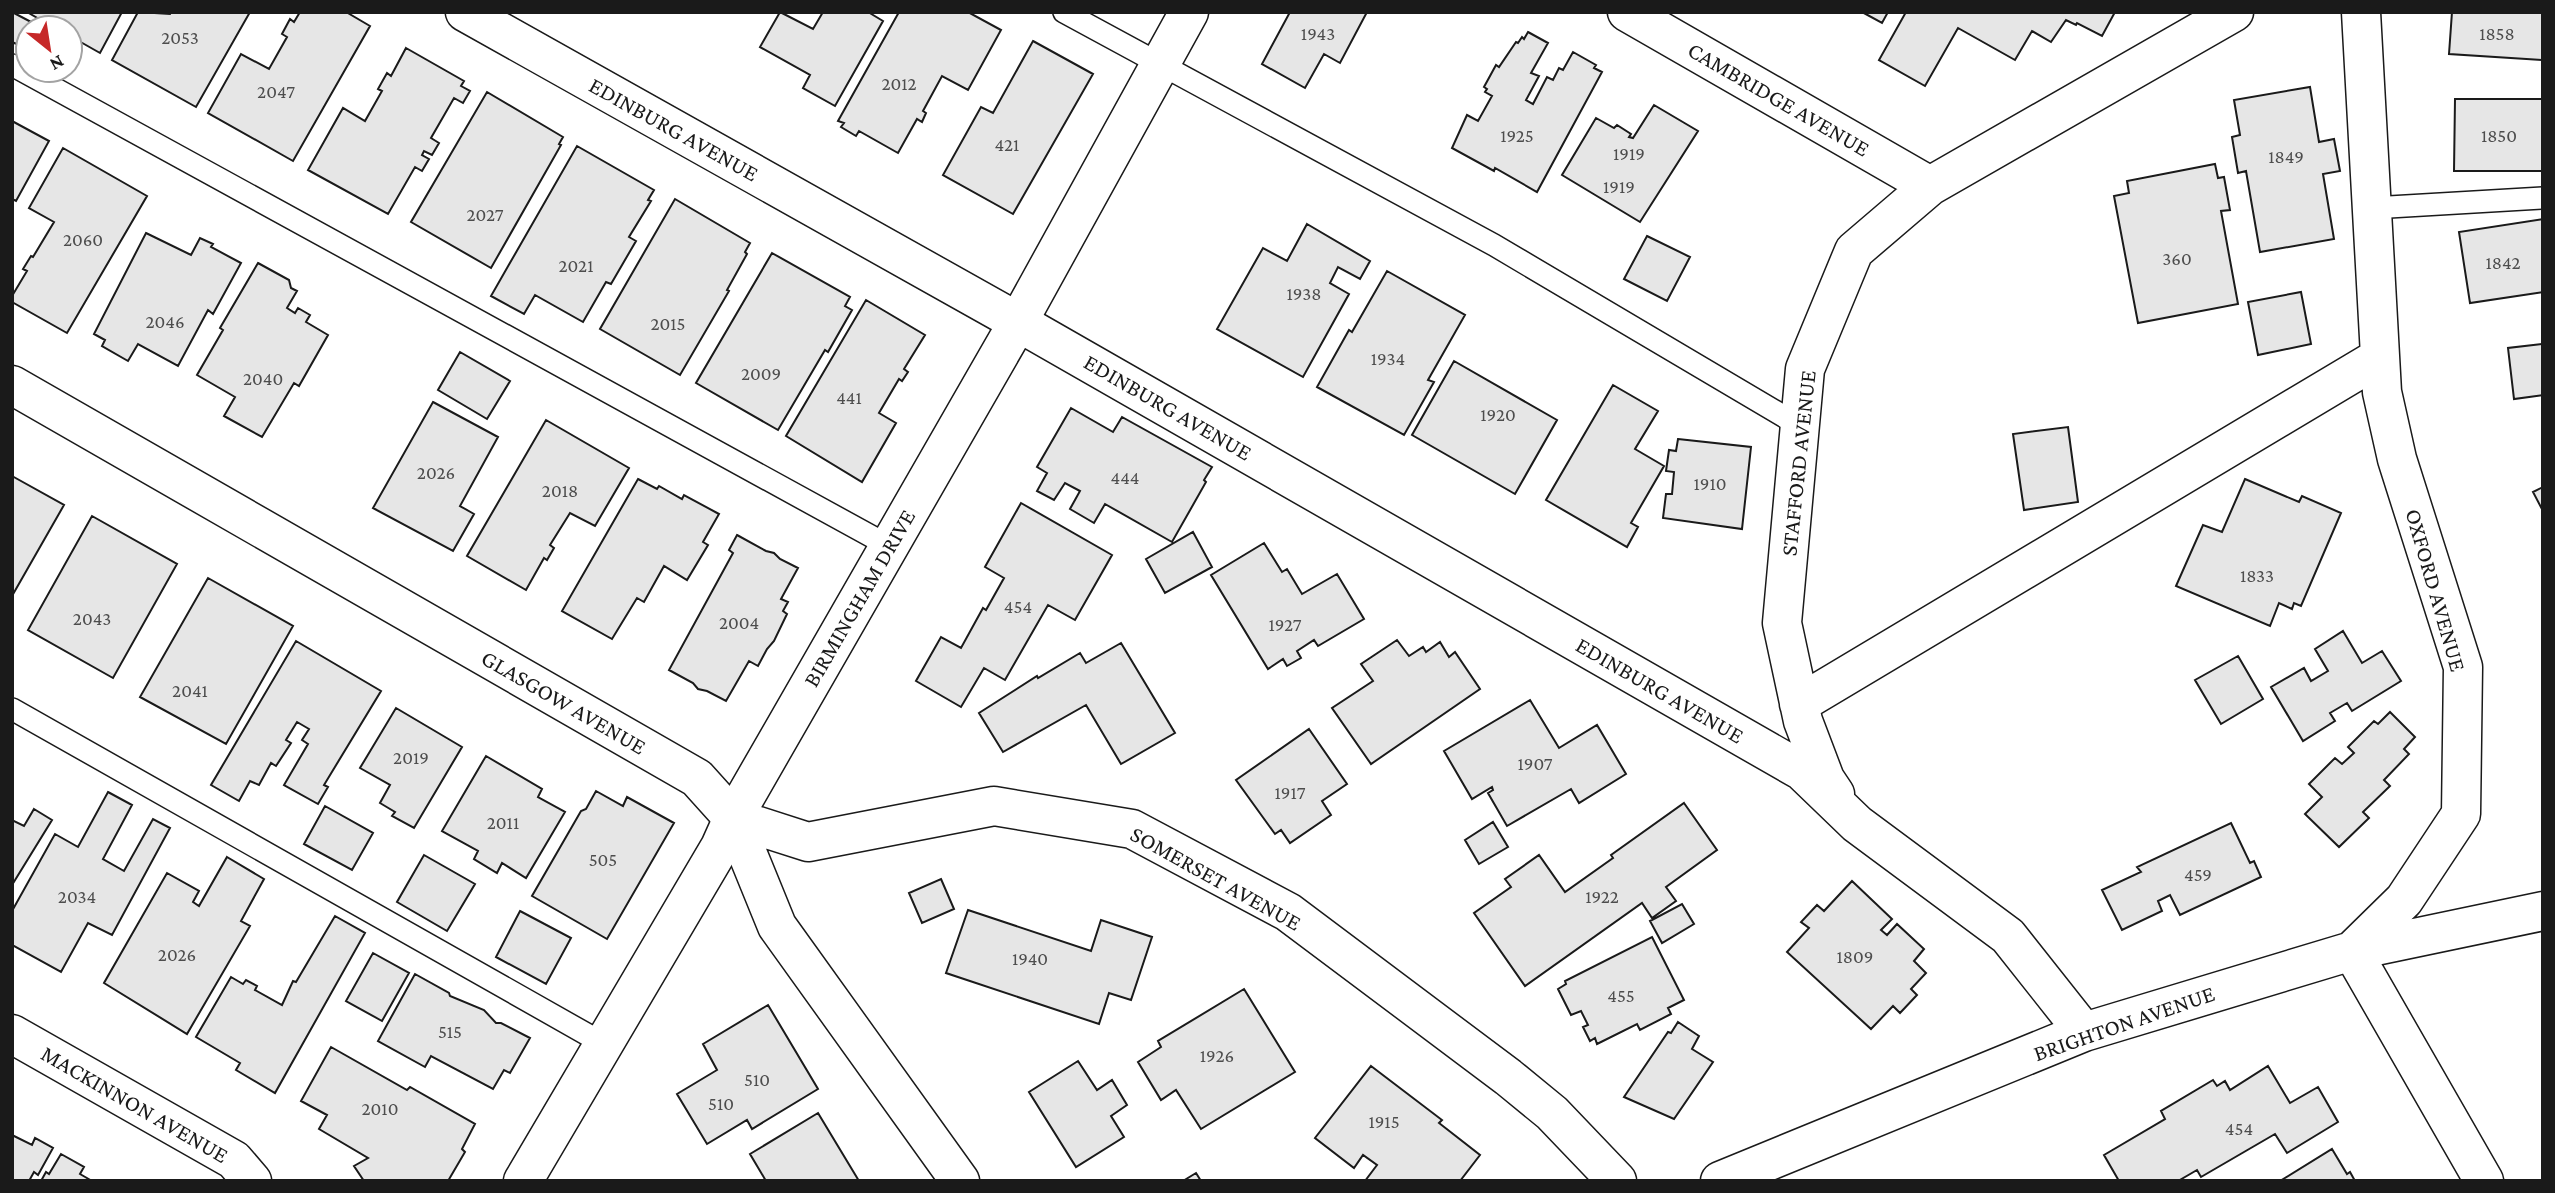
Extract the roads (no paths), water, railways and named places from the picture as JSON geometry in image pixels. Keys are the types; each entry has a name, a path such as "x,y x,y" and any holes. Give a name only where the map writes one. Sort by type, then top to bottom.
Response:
{"street":[{"name":"EDINBURG AVENUE","path":"465,12 1018,321 1802,771 1857,824"},
{"name":"BIRMINGHAM DRIVE","path":"523,1181 720,847 733,818 1018,321 1189,12"},
{"name":"CAMBRIDGE AVENUE","path":"1627,12 1930,186"},
{"name":"OXFORD AVENUE","path":"2351,951 2404,900 2461,814 2463,667 2397,459 2382,392 2361,12"},
{"name":"STAFFORD AVENUE","path":"1857,824 1825,779 1802,721 1782,623 1805,369 1854,251 1930,186 2218,16"},
{"path":"1799,704 2380,357"},
{"name":"GLASGOW AVENUE","path":"12,385 697,778 733,818 777,926 960,1181"},
{"name":"SOMERSET AVENUE","path":"733,818 808,842 994,806 1132,829 1288,912 1535,1098 1617,1181"},
{"path":"1857,824 2008,936 2084,1032"},
{"name":"BRIGHTON AVENUE","path":"1720,1181 2084,1032 2351,951 2543,911"},
{"path":"2351,951 2484,1181"},
{"name":"MACKINNON AVENUE","path":"12,1034 234,1160 252,1181"}],"lane":[{"path":"1064,12 1494,246 1800,426"},
{"path":"12,65 889,546"},
{"path":"2372,208 2543,198"},
{"path":"12,709 604,1044"}]}
